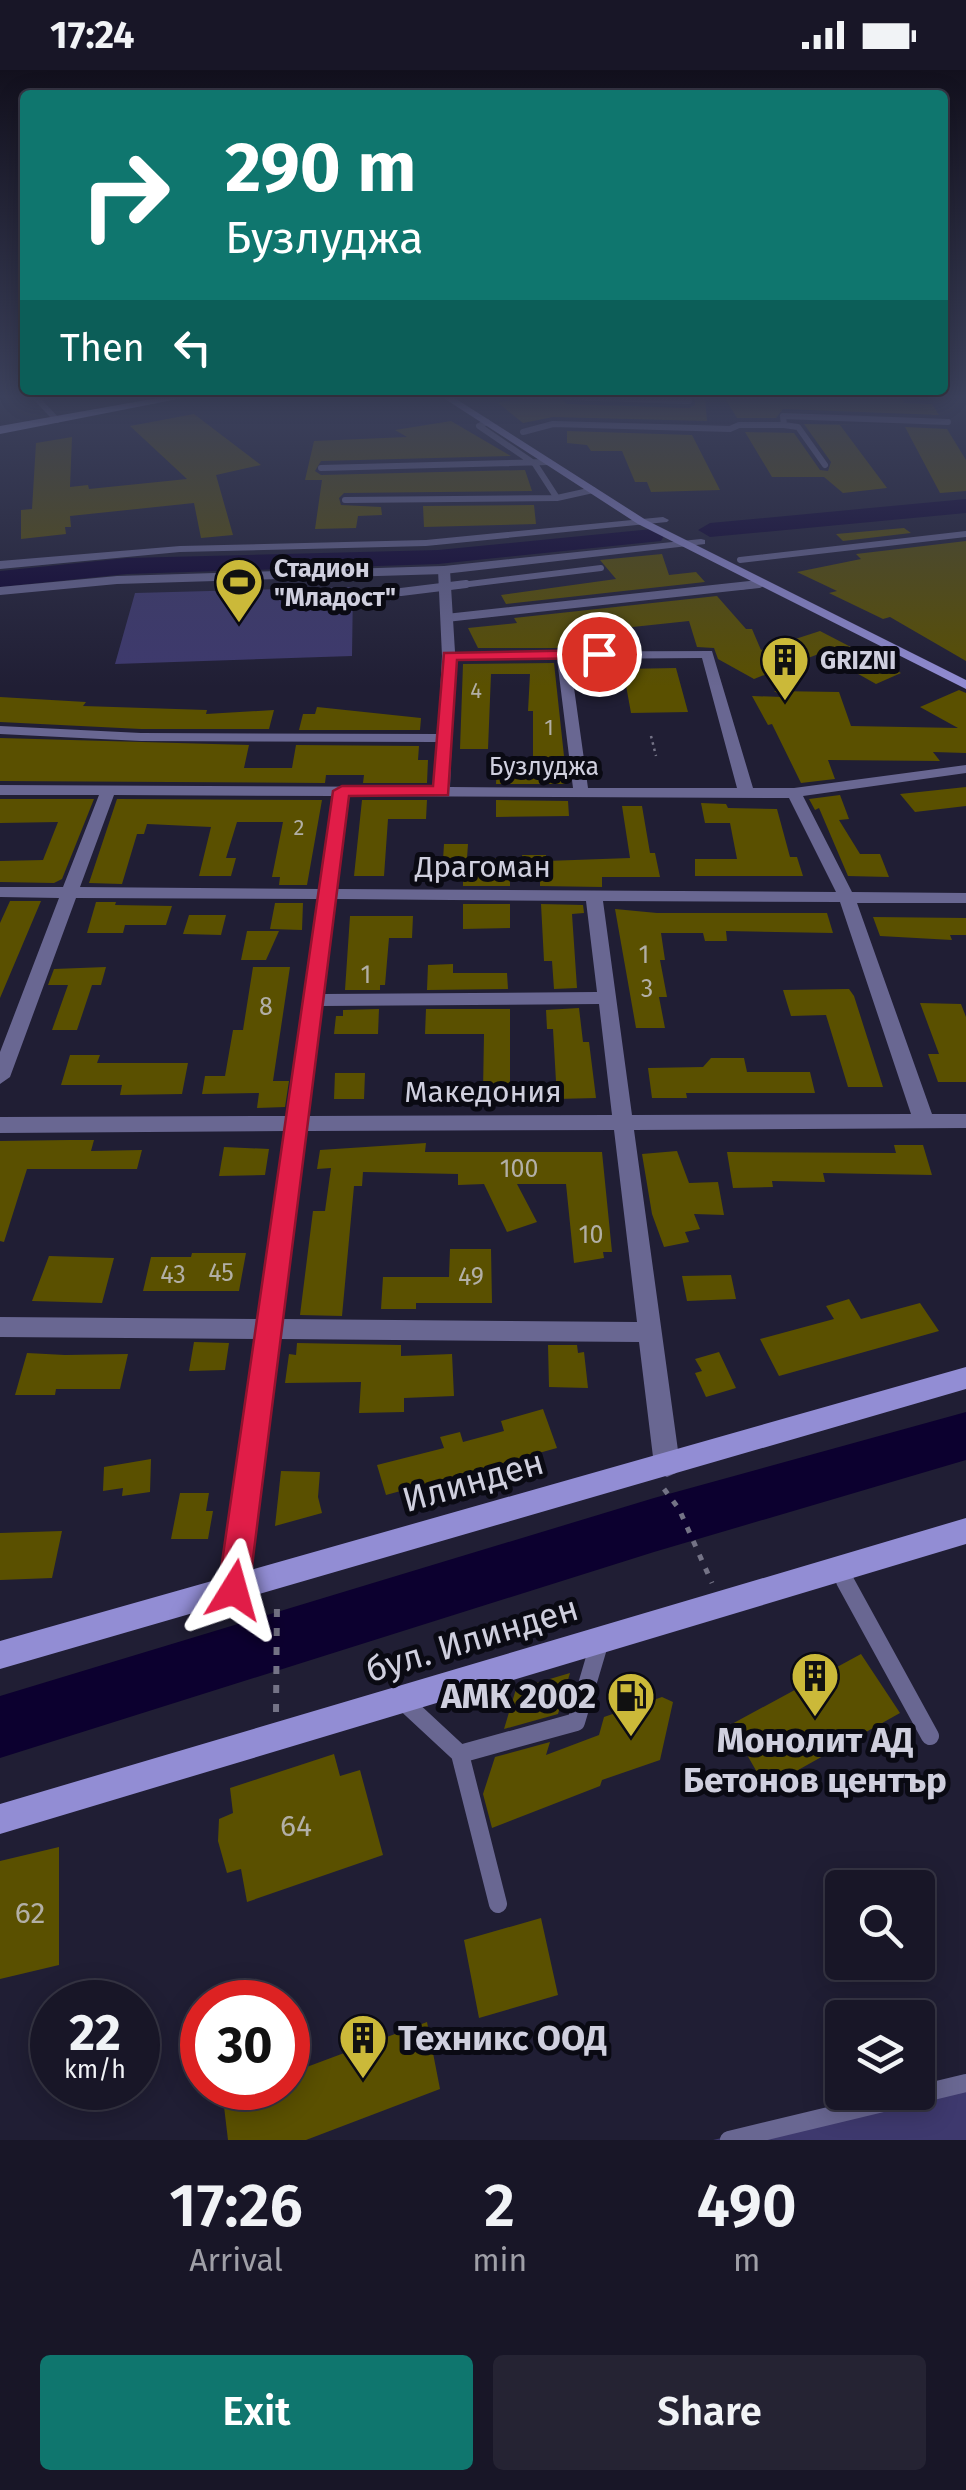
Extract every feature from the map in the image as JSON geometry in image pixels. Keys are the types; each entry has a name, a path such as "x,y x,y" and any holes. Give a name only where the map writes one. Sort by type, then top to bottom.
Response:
{"main road":[{"path":"599,494 682,544 966,685"},
{"path":"621,494 701,542 966,672"},
{"name":"Илинден","path":"0,1655 966,1378"},
{"name":"бул. Илинден","path":"0,1819 966,1531"}],"street":[{"path":"0,565 180,549 426,544 663,520"},
{"path":"0,591 117,580 444,578 701,542"},
{"path":"442,791 449,656 444,578"},
{"path":"449,656 707,654 746,792"},
{"path":"563,655 581,792"},
{"path":"0,730 141,738 445,738"},
{"name":"Бузлуджа","path":"0,790 794,793 966,769"},
{"path":"0,1076 108,790"},
{"path":"234,1590 342,791"},
{"path":"794,793 846,898 924,1121"},
{"name":"Драгоман","path":"0,892 966,898"},
{"path":"594,895 667,1464"},
{"path":"314,1000 608,998"},
{"name":"Македония","path":"0,1124 966,1121"},
{"path":"0,1327 649,1332"}],"lane":[{"path":"554,494 557,498"},
{"path":"345,500 557,498 577,494"},
{"path":"740,560 966,534"},
{"path":"401,592 444,578"},
{"path":"446,618 761,584"},
{"path":"838,1570 930,1736"},
{"path":"460,1754 576,1722 600,1640"},
{"path":"401,1700 460,1754 498,1904"},
{"path":"729,2140 966,2083"}],"path":[{"path":"652,736 656,756"},
{"path":"679,1509 722,1604"},
{"path":"276,1626 276,1736"}],"shaded area":[{"name":"Стадион \"Младост\"","path":"353,587 352,656 115,664 135,593"},
{"path":"966,2081 966,2140 713,2140 842,2110 935,2110 935,2088"}],"building":[{"path":"33,494 221,494 233,535 201,538 194,503 70,516 71,527 65,527 66,534 21,539 21,510 32,509"},
{"path":"320,494 343,494 339,498 341,505 381,507 382,515 358,516 356,528 315,529"},
{"path":"534,505 536,524 424,527 423,506"},
{"path":"904,528 911,533 843,541 836,534"},
{"path":"966,541 966,661 890,617 883,619 829,593 837,591 797,572 861,559 856,554"},
{"path":"662,554 669,575 696,572 705,582 506,604 501,595 616,579 600,560"},
{"path":"717,596 746,629 752,629 761,650 820,631 901,673 876,684 821,653 754,679 718,659 714,648 697,647 689,621 595,631 605,646 587,648 478,648 468,628 517,623 514,618"},
{"path":"554,663 567,784 496,784 497,763 533,764 533,711 528,711 530,674 491,674 488,749 460,749 463,664"},
{"path":"676,668 688,712 631,713 623,669"},
{"path":"959,690 966,693 966,753 933,752 940,761 828,760 835,779 801,783 772,724 768,725 752,696 783,697 774,691 839,692 851,726 958,728 920,707"},
{"path":"0,697 86,702 83,706 207,710 206,714 274,710 269,729 141,729 0,722"},
{"path":"317,707 421,718 420,730 299,730 303,714 315,714"},
{"path":"0,738 249,745 244,768 292,768 296,745 419,746 418,760 428,760 427,783 363,783 364,775 326,775 325,783 0,781"},
{"path":"966,787 966,806 915,812 900,794"},
{"path":"840,795 849,819 839,820 860,854 880,854 889,877 848,876 819,808 815,810 809,799"},
{"path":"0,799 94,799 62,879 54,883 0,882 0,861 43,860 58,822 0,823"},
{"path":"117,799 322,800 307,885 279,885 280,877 272,877 283,822 237,822 226,858 236,858 231,876 199,876 211,827 147,824 144,834 137,834 122,884 89,883"},
{"path":"362,800 427,800 426,819 388,819 384,876 354,876"},
{"path":"496,800 568,801 569,816 496,817"},
{"path":"701,803 777,809 790,857 797,857 803,876 695,876 695,859 737,859 730,823 705,823"},
{"path":"622,806 642,806 650,853 655,853 660,877 602,877 602,887 540,886 540,874 524,874 522,855 546,855 546,861 630,858"},
{"path":"444,844 468,844 467,858 510,858 510,886 463,886 463,876 442,876"},
{"path":"10,901 41,901 0,998 0,923"},
{"path":"96,902 172,906 166,925 125,925 123,933 87,933"},
{"path":"275,903 303,903 302,930 270,929"},
{"path":"463,904 510,904 510,928 463,929"},
{"path":"541,904 583,905 584,913 572,914 577,988 554,989 552,961 544,961"},
{"path":"615,909 657,913 827,913 833,933 726,931 727,941 705,941 703,933 661,933 665,960 660,960 667,997 659,997 665,1028 636,1028"},
{"path":"189,915 226,915 221,935 183,934"},
{"path":"350,916 413,916 412,938 389,938 385,985 380,985 380,990 345,990"},
{"path":"873,917 966,918 966,935 950,935 952,940 880,936"},
{"path":"247,931 279,931 266,960 241,960"},
{"path":"453,964 453,973 507,973 508,989 427,990 428,965"},
{"path":"106,967 101,985 92,985 77,1030 52,1030 68,985 48,985 54,969"},
{"path":"253,967 290,967 273,1081 289,1081 285,1107 257,1108 259,1093 202,1094 205,1076 225,1076 233,1030 243,1030"},
{"path":"849,989 883,1087 848,1087 826,1015 791,1016 783,990"},
{"path":"920,1003 961,1004 966,1017 966,1082 938,1082 928,1054 939,1054"},
{"path":"579,1008 583,1042 589,1042 596,1098 557,1099 553,1029 547,1029 546,1010"},
{"path":"379,1009 378,1034 334,1034 336,1016 343,1016 343,1010"},
{"path":"426,1009 510,1009 510,1091 483,1092 484,1034 425,1034"},
{"path":"70,1055 100,1055 97,1063 188,1063 182,1094 120,1095 122,1085 61,1085"},
{"path":"711,1058 744,1058 747,1072 810,1072 815,1093 686,1093 687,1098 652,1098 648,1068 703,1067"},
{"path":"335,1073 365,1073 364,1099 334,1099"},
{"path":"94,1140 91,1151 142,1150 137,1169 27,1169 4,1242 0,1241 0,1141"},
{"path":"426,1143 425,1152 602,1152 612,1252 603,1252 604,1258 574,1263 566,1184 517,1184 537,1222 507,1232 484,1184 458,1185 458,1174 363,1172 362,1186 354,1186 342,1316 300,1315 313,1211 325,1211 331,1168 317,1169 320,1150"},
{"path":"894,1145 923,1145 932,1175 823,1173 825,1182 772,1181 773,1187 733,1188 727,1152 896,1153"},
{"path":"224,1147 269,1149 265,1175 219,1176"},
{"path":"677,1151 689,1183 718,1182 724,1215 694,1214 700,1229 685,1232 689,1242 664,1247 652,1214 642,1154"},
{"path":"450,1249 491,1249 492,1303 416,1303 416,1309 381,1309 383,1277 449,1277"},
{"path":"192,1253 246,1253 239,1291 143,1291 151,1257 191,1257"},
{"path":"49,1256 114,1258 102,1303 32,1301"},
{"path":"731,1275 736,1299 687,1301 682,1276"},
{"path":"849,1299 861,1319 920,1303 939,1331 779,1376 760,1339 834,1319 826,1306"},
{"path":"194,1342 229,1343 225,1370 189,1371"},
{"path":"297,1343 401,1345 401,1356 452,1354 454,1396 404,1398 404,1412 359,1413 361,1382 285,1383 289,1354 296,1355"},
{"path":"548,1345 577,1345 578,1353 584,1352 588,1388 549,1387"},
{"path":"719,1352 736,1388 706,1397 695,1373 702,1371 695,1359"},
{"path":"27,1353 128,1354 120,1389 56,1389 55,1395 15,1395"},
{"path":"543,1409 557,1448 386,1495 377,1465 444,1448 440,1437 460,1432 463,1442 504,1431 501,1421"},
{"path":"151,1459 150,1492 122,1496 123,1488 103,1491 104,1467"},
{"path":"281,1471 320,1472 318,1497 322,1513 275,1526"},
{"path":"180,1493 209,1493 206,1511 213,1511 208,1539 171,1539"},
{"path":"62,1531 52,1578 0,1580 0,1533"},
{"name":"Монолит АД Бетонов център","path":"861,1654 900,1713 766,1788 730,1725"},
{"path":"570,1673 558,1714 504,1729 516,1689"},
{"path":"662,1697 673,1702 660,1760 602,1780 600,1786 492,1828 483,1794 495,1757 550,1742 546,1755 599,1735 604,1717"},
{"path":"334,1754 340,1776 360,1770 383,1855 247,1902 241,1869 227,1873 218,1841 219,1819 233,1813 230,1788"},
{"path":"59,1847 59,1965 0,1979 0,1861"},
{"path":"541,1918 558,1995 479,2018 464,1940"},
{"name":"Техникс ООД","path":"427,2022 440,2089 306,2140 228,2140 224,2110 310,2110 310,2066"}],"waterway":[{"path":"710,530 966,506"},
{"path":"0,579 127,566 438,557 652,536"},
{"path":"0,1727 654,1525 966,1436"}],"place":[{"name":"Стадион \"Младост\"","path":"239,624"},
{"name":"GRIZNI","path":"785,702"},
{"name":"Монолит АД Бетонов център","path":"815,1718"},
{"name":"АМК 2002","path":"631,1738"},
{"name":"Техникс ООД","path":"363,2080"}],"route":[{"path":"234,1590 342,791 442,791 449,656 599,654"}]}
